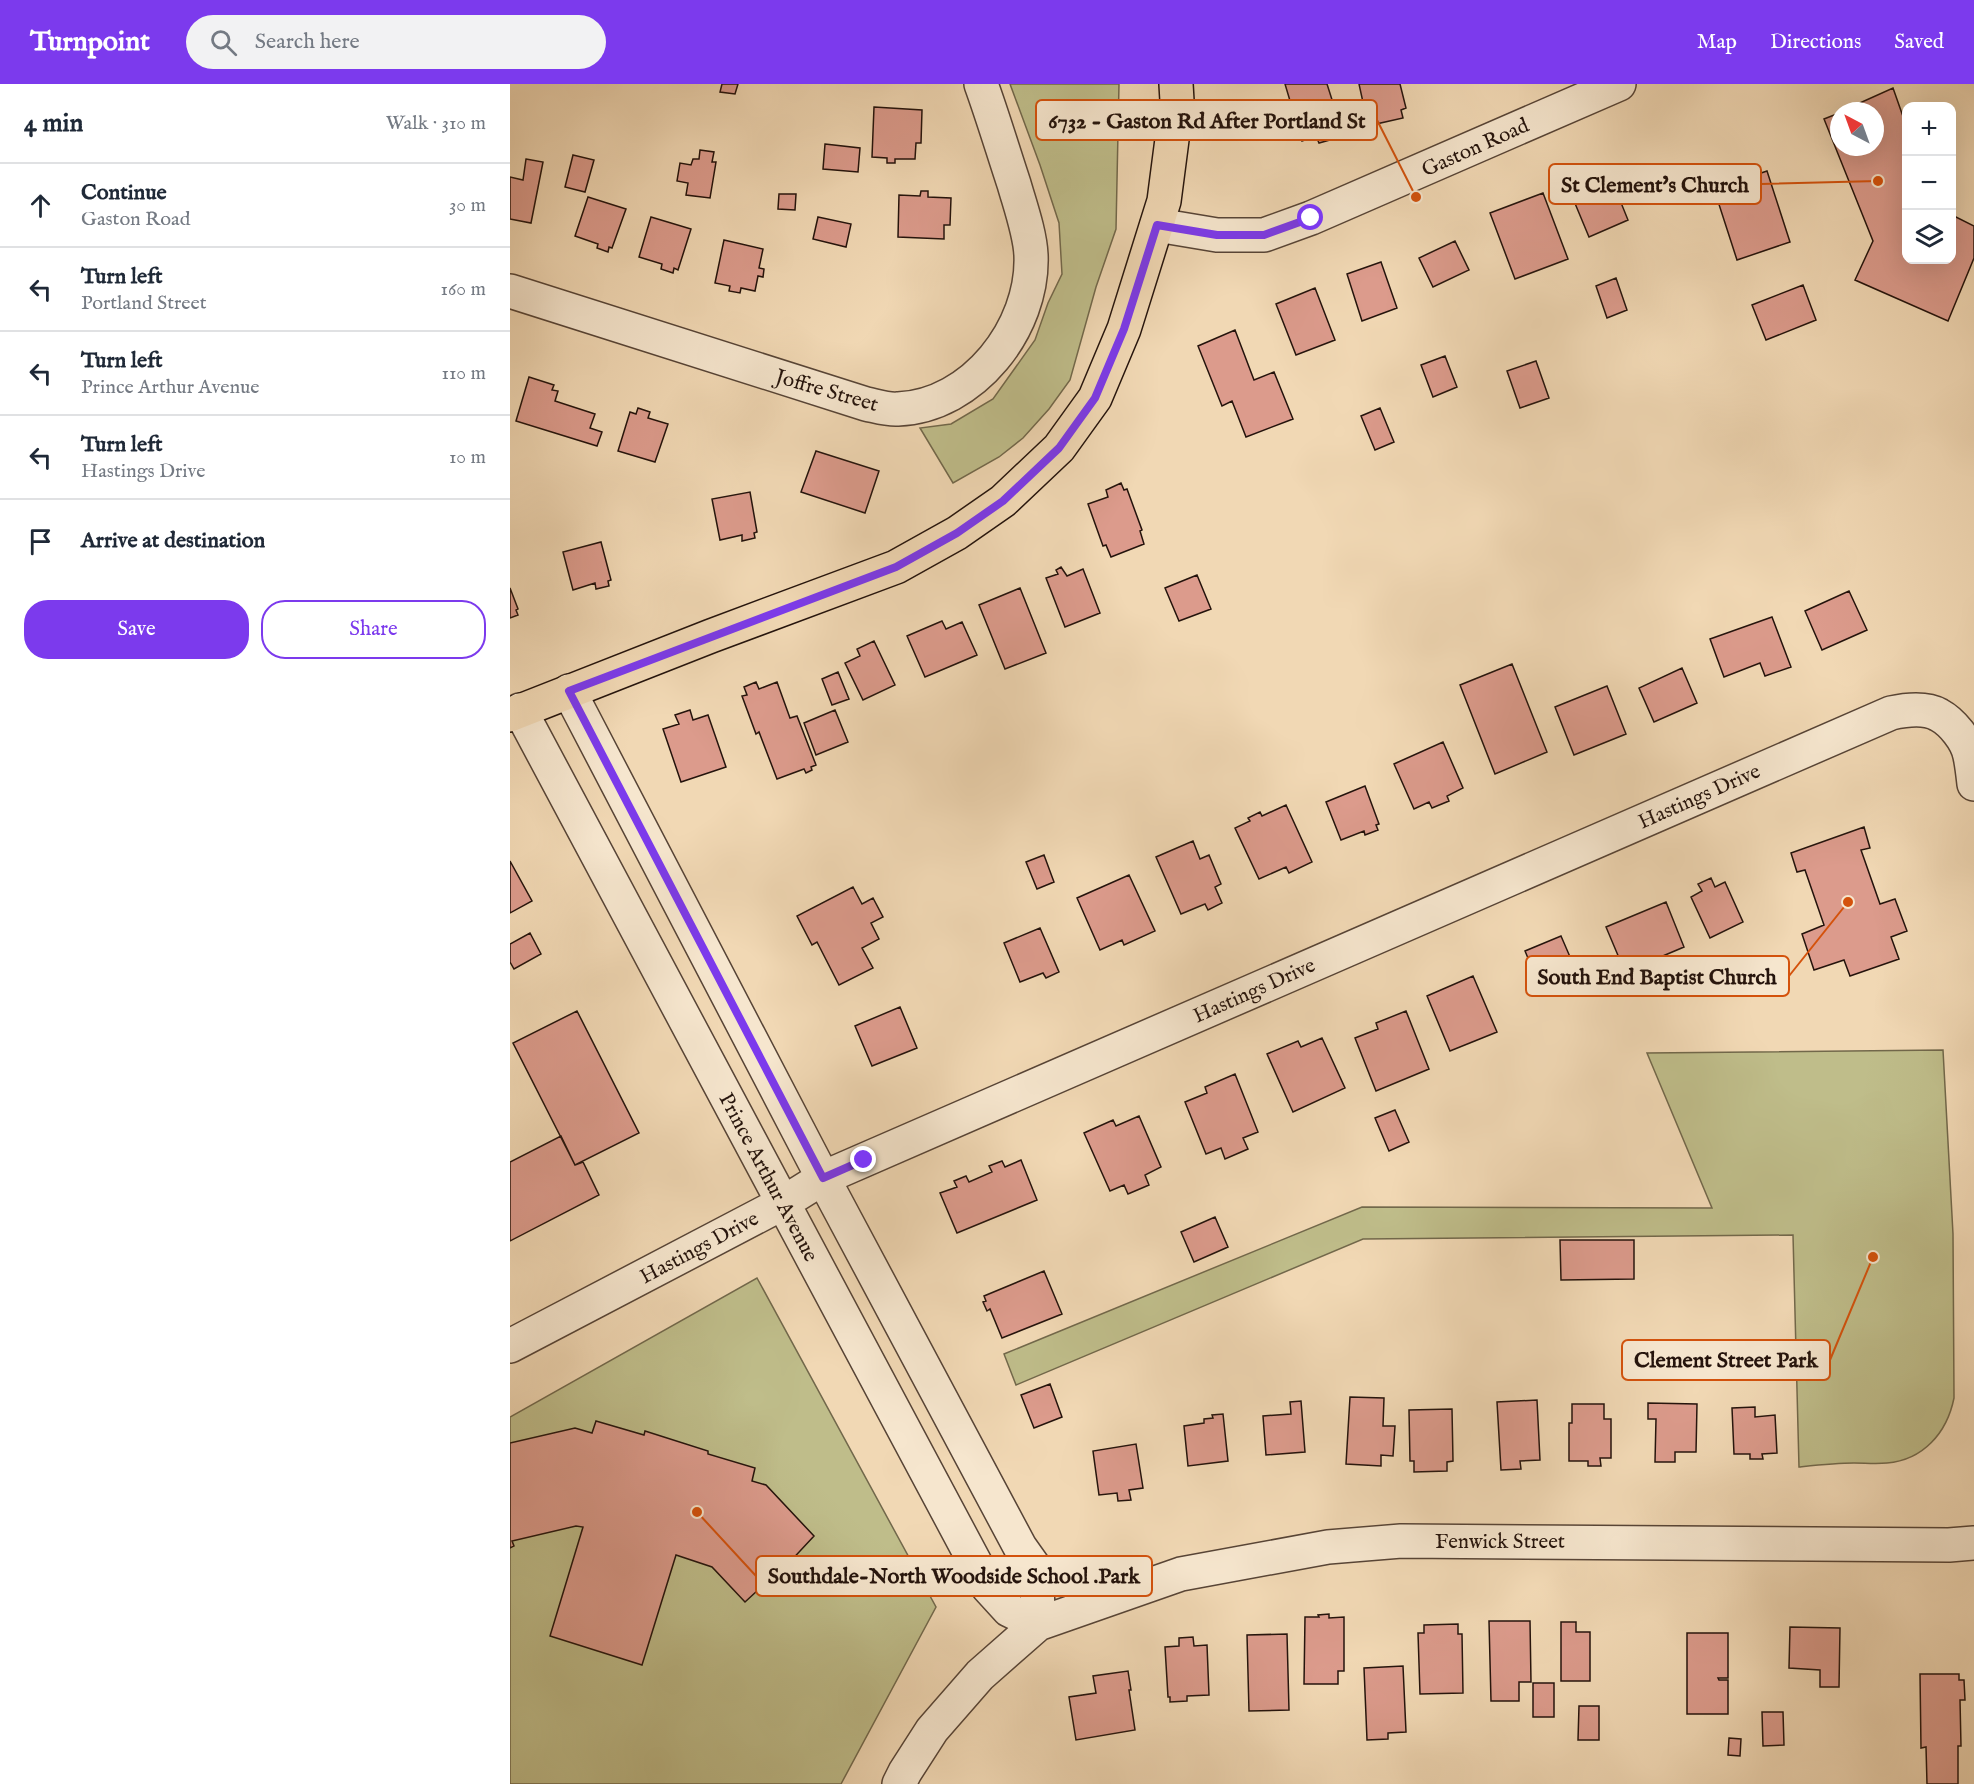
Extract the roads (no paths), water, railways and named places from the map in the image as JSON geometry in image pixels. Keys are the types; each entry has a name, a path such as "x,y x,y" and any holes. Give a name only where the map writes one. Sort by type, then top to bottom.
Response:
{"main road":[{"path":"515,713 896,567 957,533 1003,501 1059,448 1095,398 1124,329 1164,201 1177,101 1176,84"}],"street":[{"name":"Joffre Street","path":"510,291 866,404 896,410 929,404 972,382 993,361 1015,327 1028,289 1031,254 1022,211 981,84"},
{"name":"Gaston Road","path":"1157,225 1217,235 1264,235 1311,218 1619,84"},
{"path":"569,691 823,1178 1020,1547 1037,1571 1038,1624 980,1675 932,1730 899,1784"},
{"name":"Hastings Drive","path":"510,1346 783,1203 823,1178 1891,713 1920,710 1938,714 1964,740 1970,754 1974,784"},
{"name":"Prince Arthur Avenue","path":"515,713 783,1203 988,1587 1010,1610 1038,1624"},
{"name":"Fenwick Street","path":"1038,1624 1181,1574 1328,1547 1401,1541 1949,1545 1974,1543"}],"place":[{"name":"St Clement's Church","path":"1878,181"},
{"name":"6732 - Gaston Rd After Portland St","path":"1416,197"},
{"name":"South End Baptist Church","path":"1848,902"},
{"name":"Clement Street Park","path":"1873,1257"},
{"name":"Southdale-North Woodside School .Park","path":"697,1512"}]}
